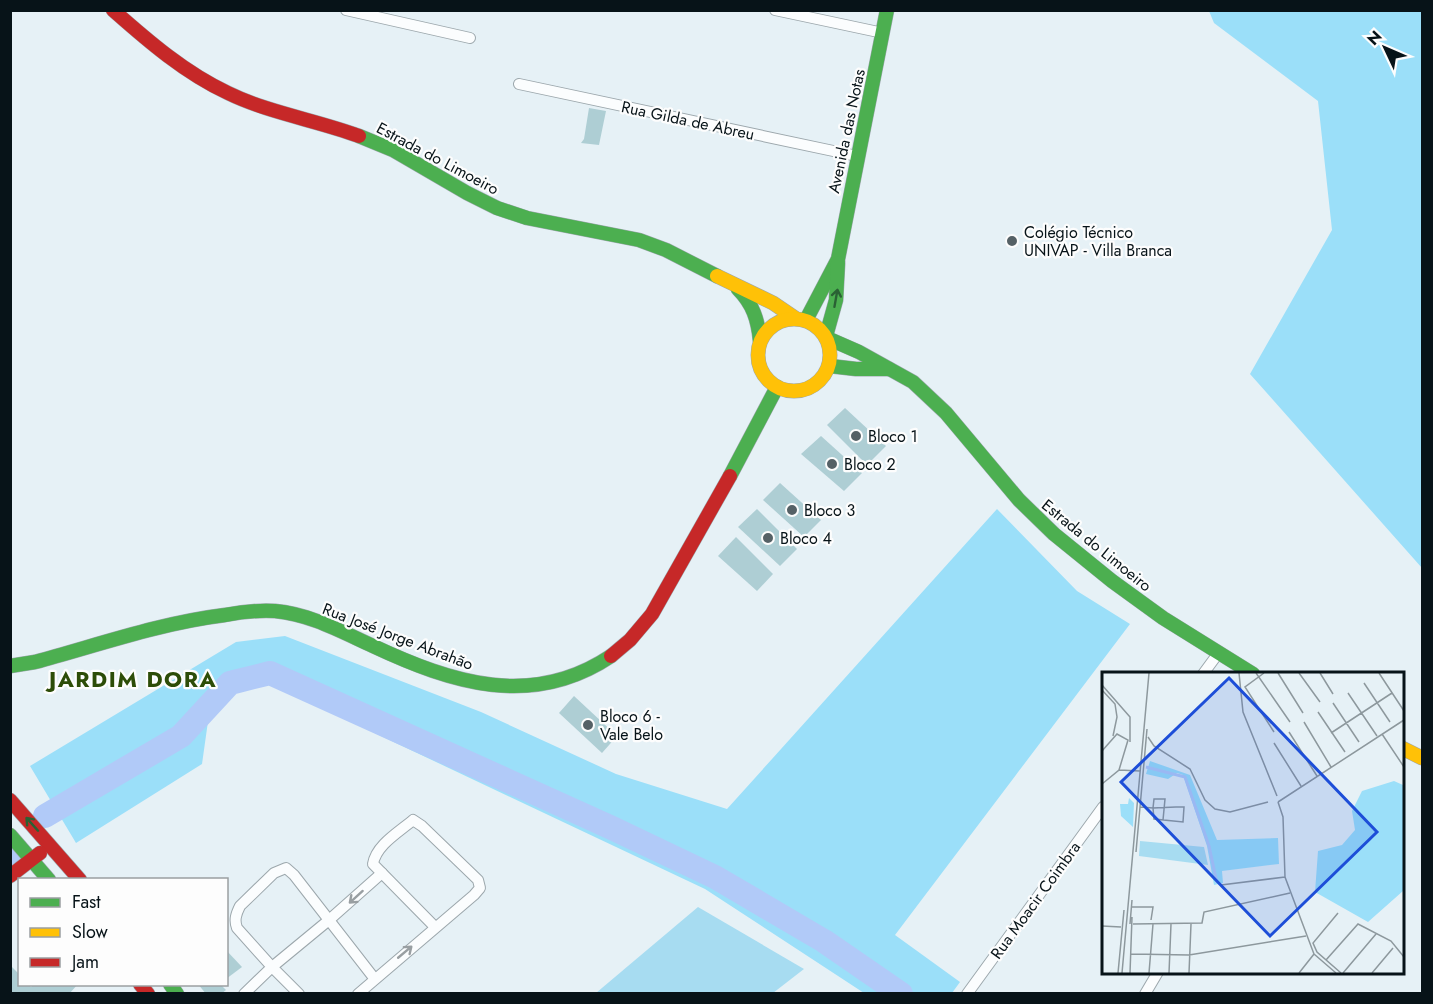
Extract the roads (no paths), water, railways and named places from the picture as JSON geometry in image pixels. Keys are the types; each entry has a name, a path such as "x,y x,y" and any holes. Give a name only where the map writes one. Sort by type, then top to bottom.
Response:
{"main road":[{"name":"Estrada do Limoeiro","path":"113,10 172,61 229,94 383,146 495,207 513,214 642,241 680,256 733,284 764,297 801,319"},
{"name":"Avenida das Notas","path":"830,366 831,347 827,337 838,285 838,259 887,10"},
{"name":"Avenida das Notas","path":"801,319 826,285 838,259"},
{"name":"Estrada do Limoeiro","path":"733,284 746,297 755,311 760,341"},
{"path":"827,337 817,326 801,319 785,319 775,324 766,331 760,341 758,358 764,375 777,387 787,391 808,389 825,375 830,366 889,369"},
{"name":"Estrada do Limoeiro","path":"827,337 864,354 910,380 945,411 1007,486 1056,536 1141,602 1217,655 1249,672"},
{"name":"Rua José Jorge Abrahão","path":"10,666 35,662 188,620 258,611 282,612 304,618 420,666 474,683 529,687 569,676 619,651 633,638 649,617 665,594 777,387"},
{"name":"Rua José Jorge Abrahão","path":"10,679 35,662"},
{"path":"1403,749 1422,758"},
{"path":"10,800 79,878"},
{"path":"10,835 47,878"},
{"path":"10,876 50,845"}],"street":[{"path":"346,10 470,38"},
{"path":"775,10 883,33"},
{"name":"Rua Gilda de Abreu","path":"519,84 857,156"},
{"path":"1204,672 1217,655"},
{"name":"Rua Moacir Coimbra","path":"967,993 1102,808"},
{"path":"358,993 474,895 480,888 478,880 413,820 384,844 375,855 374,864 435,927"},
{"path":"299,993 272,967 235,923 240,906 274,873 286,868 294,875 374,978"},
{"path":"244,993 382,873"},
{"path":"1145,993 1157,974"}],"waterway":[{"path":"45,816 181,736 230,683 270,673 715,877 824,941 901,994"},
{"path":"10,859 15,853"}],"place":[{"name":"Colégio Técnico UNIVAP - Villa Branca","path":"1012,241"},
{"name":"Bloco 1","path":"856,436"},
{"name":"Bloco 2","path":"832,464"},
{"name":"Bloco 3","path":"792,510"},
{"name":"Bloco 4","path":"768,538"},
{"name":"Bloco 6 - Vale Belo","path":"588,725"}],"district":[{"name":"JARDIM DORA","path":"133,679"}]}
